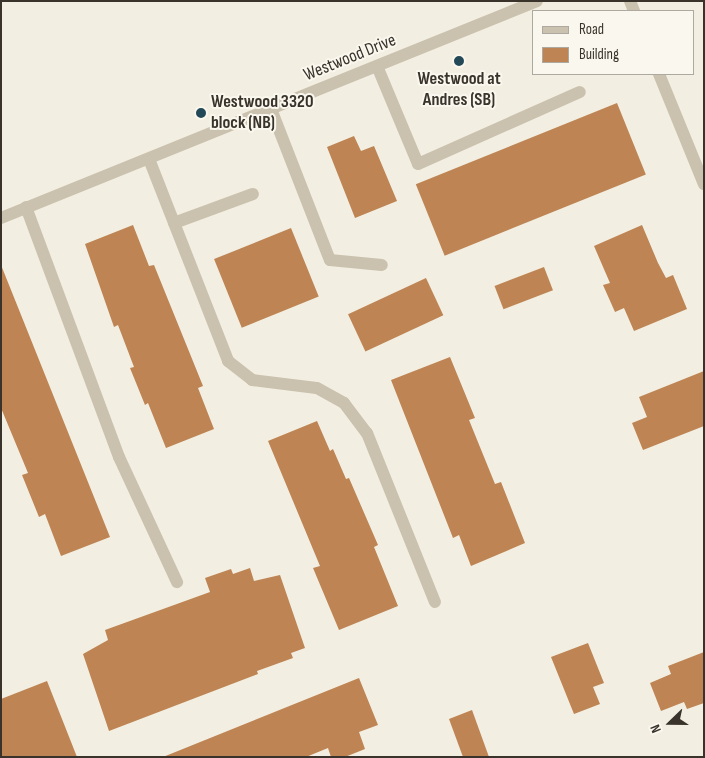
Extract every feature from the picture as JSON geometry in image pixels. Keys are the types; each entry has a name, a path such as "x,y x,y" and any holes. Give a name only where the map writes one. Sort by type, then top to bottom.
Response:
{"street":[{"name":"Westwood Drive","path":"1,218 536,1"},
{"path":"377,66 418,164 580,92"},
{"path":"659,75 704,184"},
{"path":"271,109 330,260 382,265"},
{"path":"149,159 228,362 252,380 316,388 344,402 367,434 435,602"},
{"path":"174,223 253,194"},
{"path":"26,208 119,457 176,582"}],"building":[{"path":"617,103 646,174 445,256 416,184"},
{"path":"354,136 361,151 374,146 397,201 355,218 327,147"},
{"path":"133,225 149,266 154,265 203,386 198,388 214,429 166,448 148,403 145,405 130,368 134,367 118,325 114,327 85,244"},
{"path":"642,225 666,278 673,275 687,309 634,331 624,308 615,312 603,285 610,283 594,246"},
{"path":"291,228 319,297 242,328 214,259"},
{"path":"1,265 110,537 61,556 45,514 39,517 22,475 28,473 1,408"},
{"path":"544,267 553,290 503,309 495,286"},
{"path":"426,278 443,315 365,352 348,314"},
{"path":"450,357 475,418 469,420 495,484 501,482 525,543 471,566 459,535 453,538 391,380"},
{"path":"704,371 704,426 643,450 632,423 647,417 639,397"},
{"path":"317,421 330,451 333,449 346,479 349,478 378,545 374,547 398,606 339,630 313,568 320,566 268,441"},
{"path":"250,568 254,581 280,575 305,648 291,653 293,658 257,671 258,674 109,731 83,654 108,640 105,630 210,592 205,578 231,569 233,574"},
{"path":"588,643 604,683 593,687 600,704 574,714 551,657"},
{"path":"704,652 704,703 687,709 684,702 661,711 650,683 671,674 668,666"},
{"path":"359,678 378,725 359,732 365,749 345,757 331,757 328,748 306,757 163,757"},
{"path":"47,681 77,757 1,757 1,699"},
{"path":"472,710 489,757 463,757 449,719"}],"place":[{"name":"Westwood at Andres (SB)","path":"459,61"},
{"name":"Westwood 3320 block (NB)","path":"201,113"}]}
